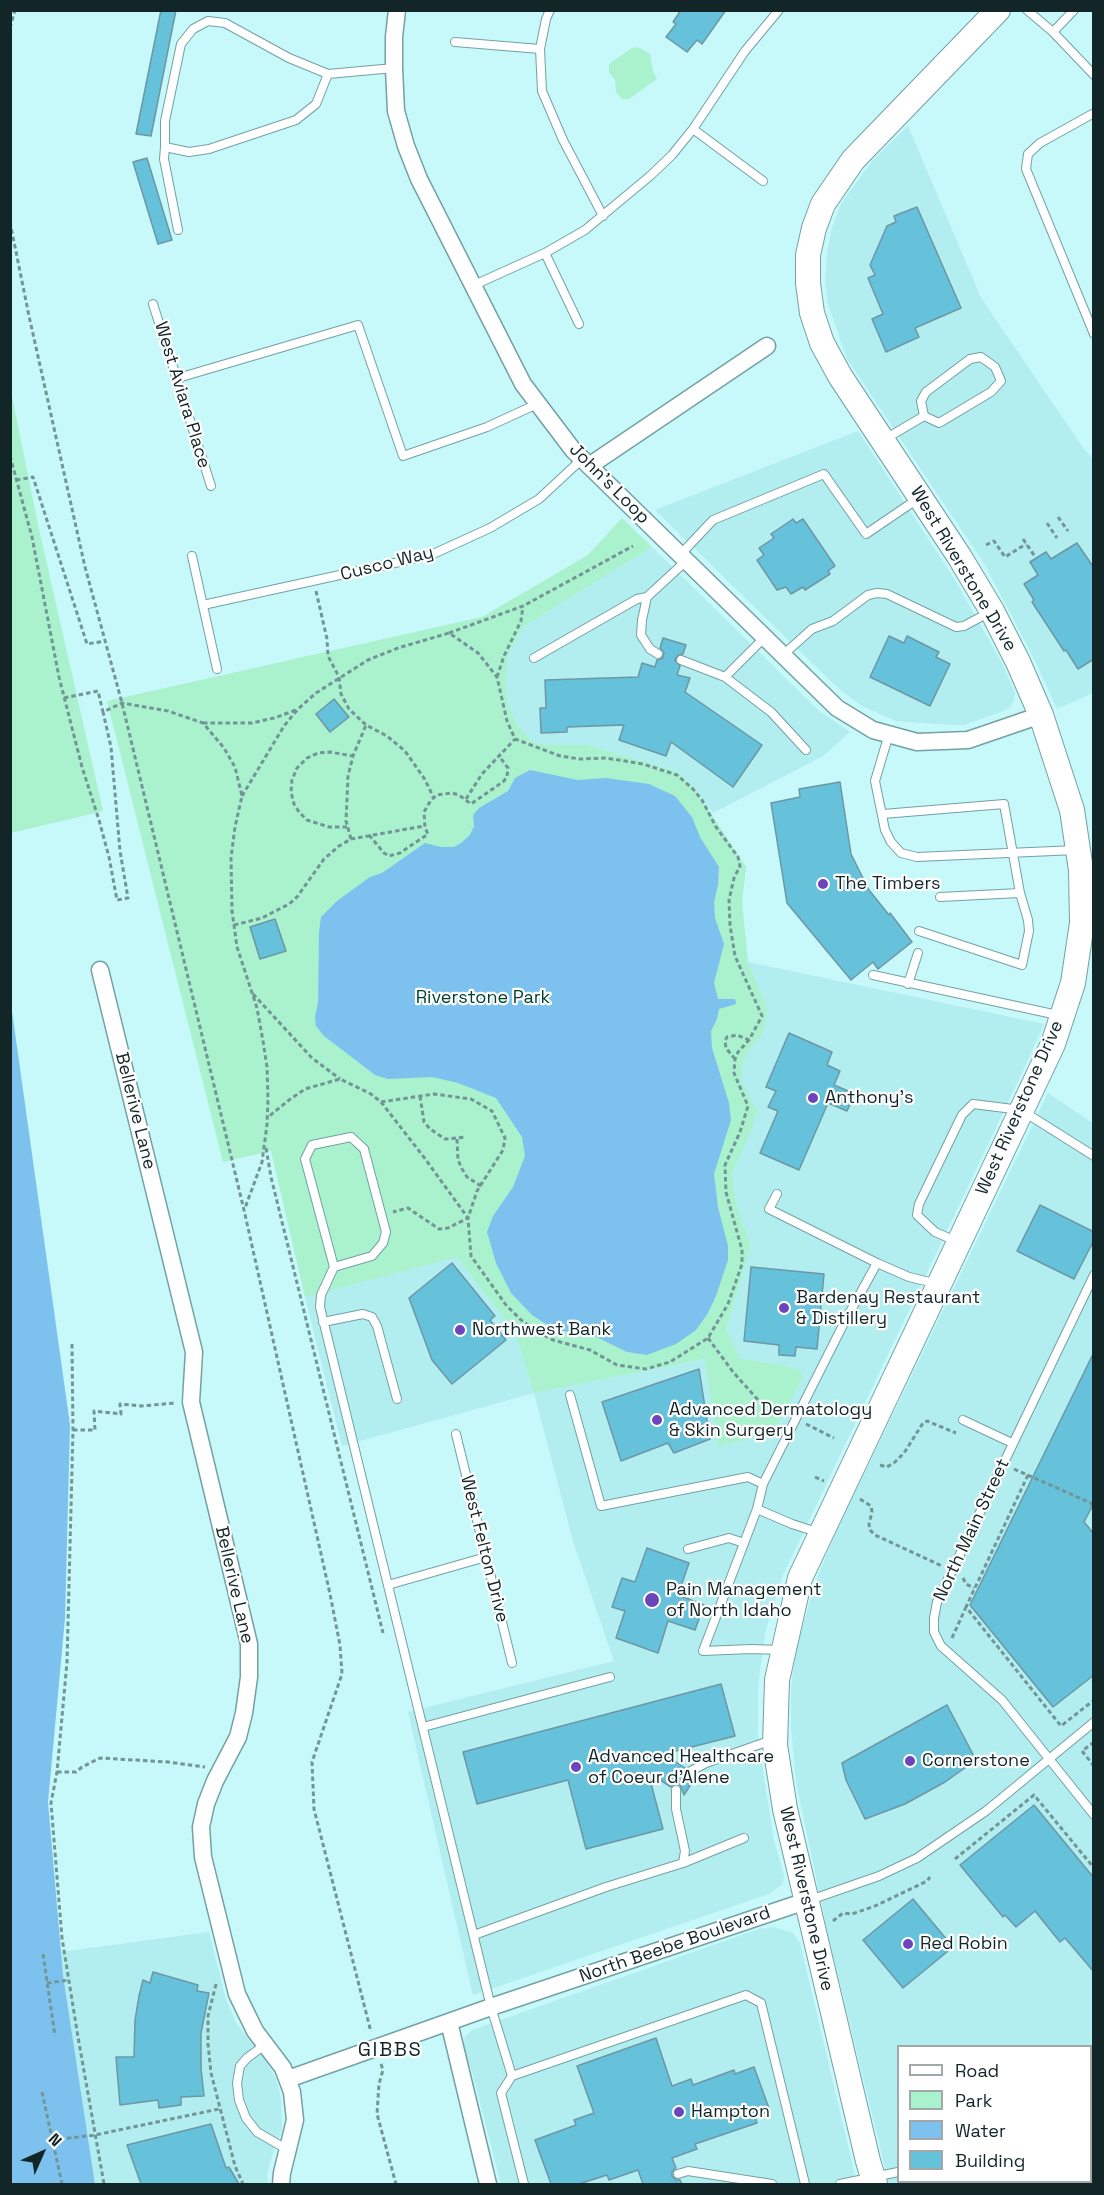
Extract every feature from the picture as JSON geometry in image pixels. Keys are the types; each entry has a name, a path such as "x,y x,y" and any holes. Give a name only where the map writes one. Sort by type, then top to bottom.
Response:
{"street":[{"name":"John's Loop","path":"397,10 393,68 396,111 419,179 524,384 537,404 585,463 837,708 873,730 917,742 968,740 1041,715"},
{"name":"West Riverstone Drive","path":"874,2182 785,1809 775,1739 777,1680 800,1578 1053,1044 1073,983 1082,923 1081,870 1072,810 1041,715 1018,662 992,611 921,497 840,376 822,343 812,313 808,283 808,255 814,228 824,204 853,160 998,10"},
{"path":"585,463 767,346"},
{"name":"Bellerive Lane","path":"100,970 194,1352 191,1402 249,1644 249,1677 238,1737 206,1804 201,1827 203,1857 237,1994 244,2014 279,2061 288,2079 295,2120 281,2184"},
{"name":"North Beebe Boulevard","path":"288,2079 491,2007 806,1901"},
{"path":"449,2022 488,2184"}],"lane":[{"path":"550,10 540,49 542,91 550,112 603,216"},
{"path":"472,286 545,253 585,230 650,176 672,155 693,129 745,51 779,10"},
{"path":"1027,10 1053,32 1094,75"},
{"path":"1053,32 1074,10"},
{"path":"178,230 164,159 165,121 177,60 186,36 200,24 216,21 225,23 289,58 328,74 393,68"},
{"path":"455,42 540,49"},
{"path":"165,147 189,152 208,149 296,120 316,104 328,74"},
{"path":"1094,113 1040,143 1028,154 1026,169 1094,334"},
{"path":"693,129 763,181"},
{"path":"545,253 579,324"},
{"name":"West Aviara Place","path":"153,304 211,486"},
{"path":"178,378 358,325 403,456 487,427 537,404"},
{"path":"981,357 995,368 1000,381 991,392 939,423 924,416 921,401 926,392 970,359 981,357"},
{"path":"882,441 924,416"},
{"name":"Cusco Way","path":"203,605 431,555 464,541 539,500 585,463"},
{"path":"658,654 650,649 641,635 647,597 683,558 713,520 824,474 866,534 921,497"},
{"path":"192,556 217,669"},
{"path":"783,655 812,629 833,621 868,595 878,592 887,594 956,627 964,627 992,611"},
{"path":"534,658 637,599 647,597"},
{"path":"725,677 765,637"},
{"path":"681,660 725,677 771,712 806,750"},
{"path":"889,734 875,781 885,830 891,842 901,853 917,856 1078,850"},
{"path":"883,814 1004,804 1029,931 1022,965 919,931"},
{"path":"940,897 1020,893"},
{"path":"908,984 918,953"},
{"path":"873,975 1062,1016"},
{"path":"958,1242 934,1232 918,1215 919,1204 962,1115 973,1104 1022,1110 1094,1156"},
{"path":"334,1267 372,1256 383,1243 386,1232 364,1149 351,1137 312,1146 305,1159 334,1267 321,1295 320,1307 491,2007 512,2076"},
{"path":"777,1194 769,1209 877,1263 909,1277 938,1284"},
{"path":"784,1650 704,1651 757,1509 763,1484 844,1323 877,1263"},
{"name":"North Main Street","path":"1094,1275 952,1571 938,1602 934,1618 934,1632 941,1646 1002,1701 1094,1815"},
{"path":"323,1322 363,1314 372,1317 377,1326 397,1399"},
{"path":"570,1395 601,1506 748,1477 763,1484"},
{"path":"963,1420 1012,1443"},
{"name":"West Felton Drive","path":"456,1434 512,1663"},
{"path":"757,1509 792,1524 822,1533"},
{"path":"688,1549 729,1538 744,1544"},
{"path":"388,1585 486,1557"},
{"path":"423,1727 610,1677"},
{"name":"North Beebe Boulevard","path":"806,1901 879,1876 917,1858 986,1811 1094,1722"},
{"path":"691,1771 706,1763 775,1739"},
{"path":"676,1791 676,1809 685,1851 683,1863"},
{"path":"474,1935 606,1887 683,1863 744,1838"},
{"path":"524,2184 501,2093 512,2076 746,1995 761,2003 805,2184"},
{"path":"266,2044 246,2058 240,2066 237,2083 239,2100 246,2118 257,2132 288,2150"},
{"path":"678,2174 688,2170 772,2184"},
{"path":"840,2184 874,2182 897,2172"}],"path":[{"path":"10,28 15,10"},
{"path":"10,222 82,555 122,703 244,1210 340,1645 342,1674 312,1762 314,1809 369,2025"},
{"path":"10,456 32,537 50,638 64,698 99,820 117,900 128,898 119,840 111,747 98,691 64,698"},
{"path":"16,480 33,477 87,644 105,641"},
{"path":"1058,517 1068,531"},
{"path":"1047,523 1057,538"},
{"path":"1023,539 1036,558"},
{"path":"986,545 994,542 1005,557 1026,544"},
{"path":"244,1210 257,1179 265,1143 267,1067 259,1019 237,946 230,884 235,827 242,796 284,726 298,709 339,677 368,660 398,648 449,633 524,606 633,546"},
{"path":"319,580 316,592 327,639 328,656 339,677 341,694 349,709 366,725 387,736 405,751 424,778 434,798"},
{"path":"381,1102 434,1094 471,1099 492,1111 505,1138 503,1150 481,1186 468,1218 471,1256 506,1305 521,1320 545,1336 590,1350 617,1365 646,1369 670,1362 708,1338 728,1304 742,1264 742,1250 724,1177 725,1166 740,1132 748,1106 734,1073 735,1059 762,1016 735,956 730,926 729,900 734,878 740,866 738,857 716,827 702,800 677,776 643,764 606,758 580,759 560,756 515,739 507,721 498,677 504,656 521,621 524,606"},
{"path":"449,633 478,653 498,677"},
{"path":"103,712 122,703 168,711 204,723 252,723 298,709"},
{"path":"204,723 224,748 235,767 242,796"},
{"path":"351,839 346,796 353,756 366,725"},
{"path":"466,799 482,774 515,739"},
{"path":"348,827 317,825 307,820 298,812 291,792 292,780 297,768 307,758 318,753 353,756"},
{"path":"369,836 384,853 389,856 396,855 428,834 424,826 424,813 426,806 434,798 445,793 452,793 466,799 471,804 504,781 508,768 499,756"},
{"path":"234,925 262,918 289,904 297,897 324,859 351,839 424,826"},
{"path":"252,993 306,1051 340,1079 371,1094 381,1102 468,1218"},
{"path":"735,1059 726,1048 727,1037 736,1035 749,1040"},
{"path":"267,1118 305,1089 340,1079"},
{"path":"420,1096 424,1122 430,1129 445,1139 466,1137"},
{"path":"457,1139 458,1160 462,1169 467,1177 481,1186"},
{"path":"265,1143 271,1177 383,1633"},
{"path":"382,1215 408,1208 439,1229 448,1228 468,1218"},
{"path":"708,1338 733,1372 759,1401 834,1438"},
{"path":"72,1344 73,1430 67,1662 57,1772 51,1803 62,1938 104,2184"},
{"path":"73,1430 95,1430 94,1411 121,1414 120,1404 141,1406 191,1402"},
{"path":"880,1465 891,1466 904,1453 923,1423 927,1421 957,1433"},
{"path":"1005,1460 1014,1469 1091,1503 1094,1510"},
{"path":"946,1652 1028,1475"},
{"path":"815,1477 871,1506 869,1524 870,1530 875,1535 962,1576 966,1584 974,1588"},
{"path":"966,1607 1061,1726 1094,1700"},
{"path":"1094,1742 1082,1751 1094,1766"},
{"path":"57,1772 76,1772 100,1758 168,1762 221,1770"},
{"path":"955,1858 1034,1795 1094,1868"},
{"path":"830,1925 843,1913 852,1914 876,1906 927,1881 930,1877"},
{"path":"43,1954 55,2036"},
{"path":"47,1983 69,1980"},
{"path":"217,1982 208,2016 211,2073 235,2166 243,2184"},
{"path":"383,2070 379,2084 377,2114 396,2184"},
{"path":"42,2092 62,2184"},
{"path":"52,2140 96,2135 219,2109"}],"shaded area":[{"path":"908,126 981,298 1093,459 1093,693 1057,709 985,565 847,359 828,304 825,281 827,253 832,228 841,204 872,161"},
{"path":"858,431 955,580 1002,663 1015,693 1010,707 1003,711 964,725 934,724 896,721 862,706 838,688 655,510"},
{"path":"652,547 818,710 850,732 823,756 713,813 693,786 675,771 588,745 546,745 533,742 516,724 508,702 505,680 509,653 523,627"},
{"path":"748,962 1044,1024 783,1575 765,1633 758,1687 758,1733 774,1841 784,1875 783,1884 769,1894 473,1995 408,1712 614,1661 573,1541 534,1393 706,1359 718,1447 775,1432 803,1376 802,1373 790,1367 740,1358 726,1329 751,1246 736,1203 732,1173 754,1124 742,1082 742,1067 748,1051 763,1034 768,1011"},
{"path":"1048,1093 1094,1124 1093,2184 889,2184 828,1934 796,1782 791,1727 791,1687 796,1649 816,1580 838,1528"},
{"path":"457,1256 515,1332 534,1393 342,1446 305,1297"},
{"path":"774,1927 793,1933 800,1943 857,2184 501,2184 463,2045 465,2037 472,2030 759,1929"},
{"path":"209,1932 225,1996 236,2023 265,2060 276,2079 281,2098 282,2130 267,2174 268,2184 95,2184 61,1952"}],"green space":[{"path":"638,47 650,54 657,79 629,99 622,99 616,92 615,80 609,73 609,64 632,48"},
{"path":"10,387 39,529 103,811 11,833"},
{"name":"Riverstone Park","path":"622,518 652,547 523,627 509,653 505,680 508,702 516,724 533,742 546,745 588,745 675,771 693,786 746,867 742,902 748,962 768,1011 763,1034 748,1051 742,1067 742,1082 756,1109 754,1124 732,1173 736,1203 751,1246 726,1329 740,1358 790,1367 800,1371 803,1376 775,1432 718,1447 705,1359 534,1393 515,1332 457,1257 305,1297 271,1151 223,1162 107,701 482,617 588,555"}],"water":[{"path":"530,770 578,780 606,778 649,784 675,796 692,817 700,837 719,867 714,902 715,918 724,944 714,983 718,999 735,999 736,1004 719,1009 711,1031 712,1048 729,1103 731,1120 714,1174 718,1207 728,1246 728,1260 716,1296 696,1330 676,1344 647,1355 627,1352 592,1335 555,1330 532,1315 511,1293 496,1263 487,1232 493,1216 513,1187 525,1156 522,1137 496,1098 458,1083 432,1077 388,1079 375,1075 324,1036 316,1026 321,917 337,901 370,877 382,873 425,843 454,847 461,843 470,835 474,826 473,815 479,808 508,791 515,778"},
{"path":"10,997 70,1425 65,1618 48,1802 63,1975 95,2184 11,2184"}],"building":[{"path":"161,10 176,10 151,136 136,134"},
{"path":"681,10 726,10 702,44 697,40 687,52 666,37 676,24 673,22"},
{"path":"147,158 172,240 158,244 133,162"},
{"path":"917,207 961,308 915,328 919,337 886,352 872,319 883,314 868,278 875,275 870,265 887,226 896,222 894,216"},
{"path":"793,519 796,523 803,519 835,566 828,571 830,574 805,590 803,587 791,594 786,587 777,590 757,560 764,555 759,548 774,538 771,534"},
{"path":"1077,543 1094,568 1094,659 1078,669 1032,602 1034,600 1024,584 1038,575 1030,562 1046,552 1051,559"},
{"path":"889,636 904,643 907,636 939,652 936,657 950,664 930,706 870,677"},
{"path":"663,638 686,645 683,654 678,655 675,660 680,666 677,675 690,678 685,692 762,745 733,787 671,742 666,756 619,740 624,725 567,727 567,732 541,733 540,708 546,708 545,680 638,677 642,663 655,667 657,660 663,658 664,652 660,648"},
{"path":"334,699 349,717 330,732 316,714"},
{"name":"The Timbers","path":"840,782 851,854 869,890 912,942 878,969 873,962 851,980 787,903 771,803 800,797 799,789"},
{"path":"275,919 286,951 260,959 250,927"},
{"name":"Anthony's","path":"789,1033 832,1052 827,1065 840,1071 834,1085 855,1094 847,1111 828,1103 799,1170 760,1153 778,1111 768,1107 776,1091 766,1087"},
{"path":"1040,1205 1094,1232 1094,1240 1074,1279 1017,1251"},
{"name":"Northwest Bank","path":"452,1263 495,1316 490,1320 506,1340 452,1384 432,1360 409,1298"},
{"name":"Bardenay Restaurant & Distillery","path":"751,1267 824,1274 817,1349 796,1347 795,1356 779,1355 779,1345 744,1341"},
{"path":"1094,1352 1094,1503 1084,1522 1094,1534 1094,1675 1053,1707 970,1605"},
{"name":"Advanced Dermatology & Skin Surgery","path":"699,1369 710,1439 674,1453 668,1443 621,1461 602,1402"},
{"name":"Pain Management of North Idaho","path":"647,1548 689,1563 678,1595 704,1605 695,1630 668,1621 658,1653 616,1638 625,1611 612,1607 622,1578 635,1582"},
{"name":"Advanced Healthcare of Coeur d'Alene","path":"721,1684 735,1736 664,1754 685,1768 687,1776 696,1776 684,1795 680,1785 675,1784 671,1787 648,1772 663,1829 586,1849 568,1780 477,1804 463,1752"},
{"name":"Cornerstone","path":"947,1705 976,1760 945,1782 905,1804 865,1819 846,1780 842,1763"},
{"path":"1034,1805 1094,1878 1094,1972 1065,1938 1060,1942 1035,1911 1016,1927 1005,1915 1003,1917 960,1865"},
{"name":"Red Robin","path":"913,1899 953,1947 903,1988 863,1940"},
{"path":"153,1972 198,1985 197,1991 209,1993 201,2033 204,2096 181,2097 181,2105 159,2108 158,2100 120,2105 116,2057 134,2057 135,2020 139,1996 143,1980 150,1983"},
{"name":"Hampton","path":"656,2038 672,2086 691,2079 693,2085 734,2070 735,2074 754,2067 770,2111 755,2116 757,2123 695,2144 697,2149 672,2158 676,2168 672,2176 680,2180 682,2184 643,2184 638,2170 609,2180 607,2175 579,2184 551,2184 535,2140 576,2125 574,2120 594,2113 577,2066"},
{"path":"211,2124 226,2168 229,2167 239,2184 141,2184 127,2145"}],"place":[{"name":"The Timbers","path":"823,884"},
{"name":"Anthony's","path":"813,1098"},
{"name":"Bardenay Restaurant & Distillery","path":"784,1308"},
{"name":"Northwest Bank","path":"460,1330"},
{"name":"Advanced Dermatology & Skin Surgery","path":"657,1420"},
{"name":"Pain Management of North Idaho","path":"652,1600"},
{"name":"Cornerstone","path":"910,1761"},
{"name":"Advanced Healthcare of Coeur d'Alene","path":"576,1767"},
{"name":"Red Robin","path":"908,1944"},
{"name":"Hampton","path":"679,2112"}],"district":[{"name":"GIBBS","path":"390,2051"}]}
